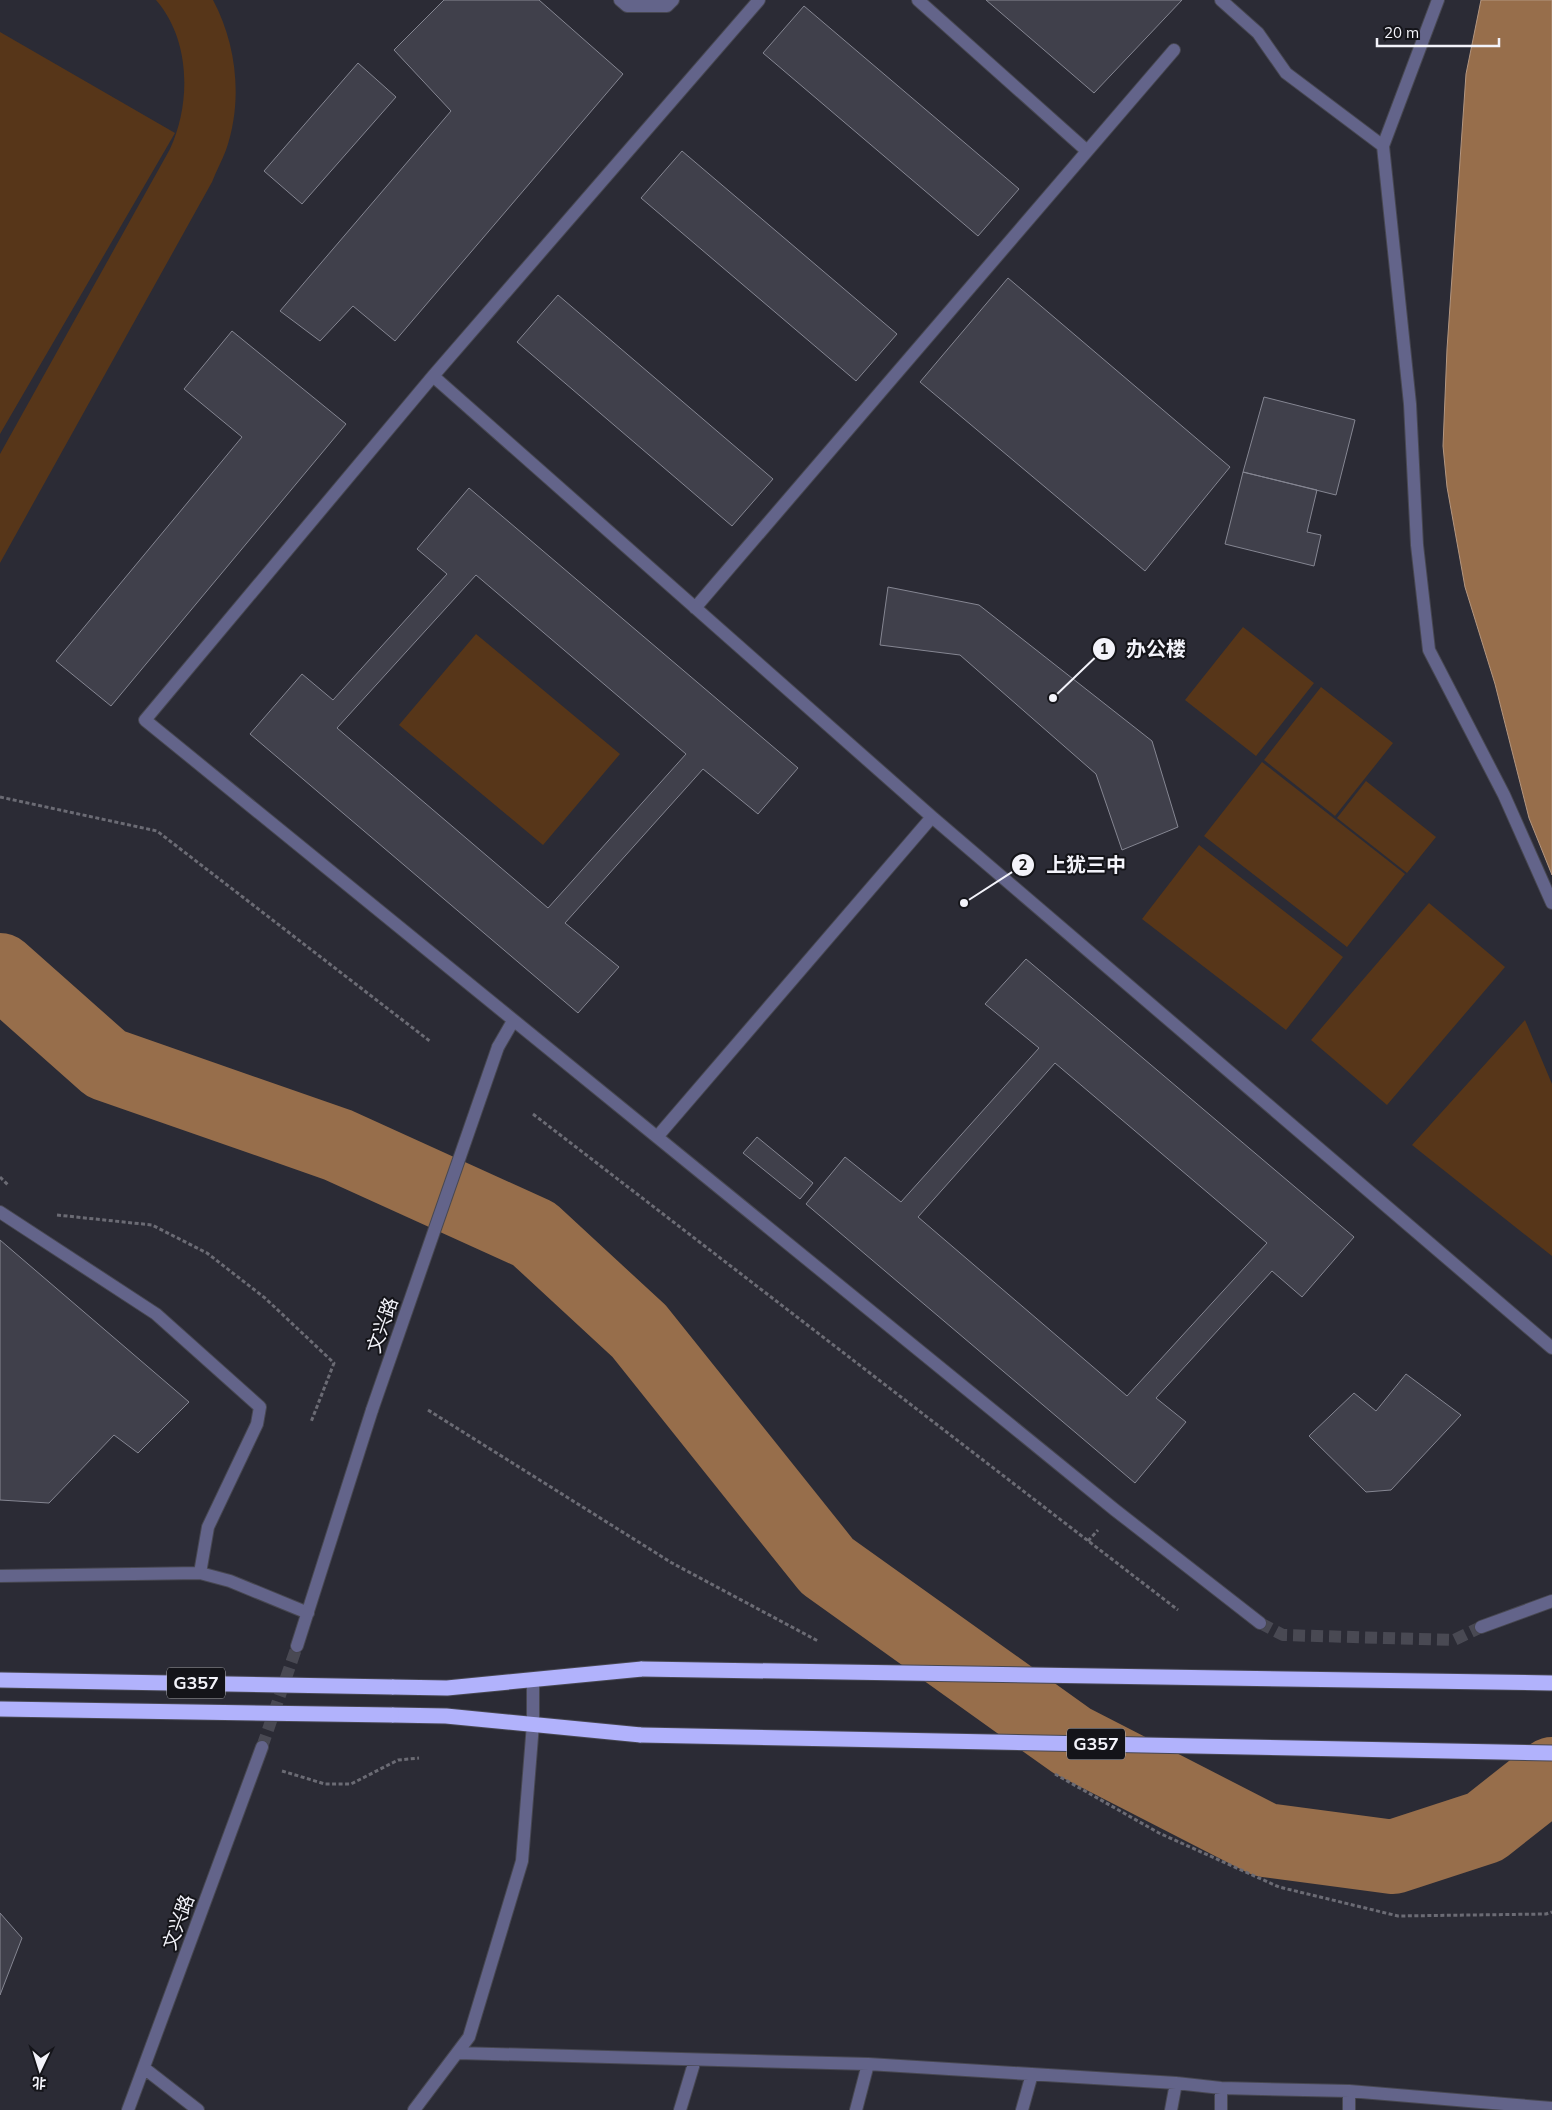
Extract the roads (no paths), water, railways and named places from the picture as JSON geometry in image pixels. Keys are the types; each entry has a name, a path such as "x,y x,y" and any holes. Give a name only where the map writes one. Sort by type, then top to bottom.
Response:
{"highway":[{"name":"G357","path":"0,1680 447,1688 642,1669 1552,1683"},
{"name":"G357","path":"0,1709 446,1716 641,1736 1552,1752"}],"street":[{"path":"620,0 627,6 667,6 673,0"},
{"path":"759,0 432,376 145,720 1107,1504 1260,1623"},
{"path":"918,0 1087,151"},
{"path":"1221,0 1258,33 1286,73 1383,146"},
{"path":"1438,0 1383,146 1410,394 1417,545 1429,650 1504,795 1552,903"},
{"path":"696,608 1174,50"},
{"path":"432,376 932,816 1552,1348"},
{"path":"657,1137 932,816"},
{"name":"文兴路","path":"297,1646 372,1410 498,1047 513,1021"},
{"path":"0,1212 156,1314 260,1407 257,1424 208,1527 200,1573"},
{"path":"0,1576 200,1573 230,1581 308,1613"},
{"path":"1482,1627 1552,1601"},
{"path":"414,2110 469,2037 522,1861 533,1724 533,1679"},
{"name":"文兴路","path":"128,2110 262,1747"},
{"path":"457,2054 868,2064 1176,2083 1221,2088 1349,2091 1552,2108"},
{"path":"680,2110 696,2060"},
{"path":"856,2110 868,2064"},
{"path":"144,2068 198,2110"},
{"path":"1022,2110 1032,2074"},
{"path":"1170,2110 1176,2083"},
{"path":"1221,2088 1221,2110"},
{"path":"1349,2091 1349,2110"}],"waterway":[{"path":"0,970 106,1064 338,1145 534,1234 639,1331 827,1566 1072,1741 1265,1840 1393,1857 1485,1827 1552,1774"}],"tunnel":[{"path":"1260,1623 1283,1635 1454,1640 1481,1627"},
{"path":"262,1747 297,1646"}],"place":[{"name":"办公楼","path":"1053,698"},
{"name":"上犹三中","path":"964,903"}]}
